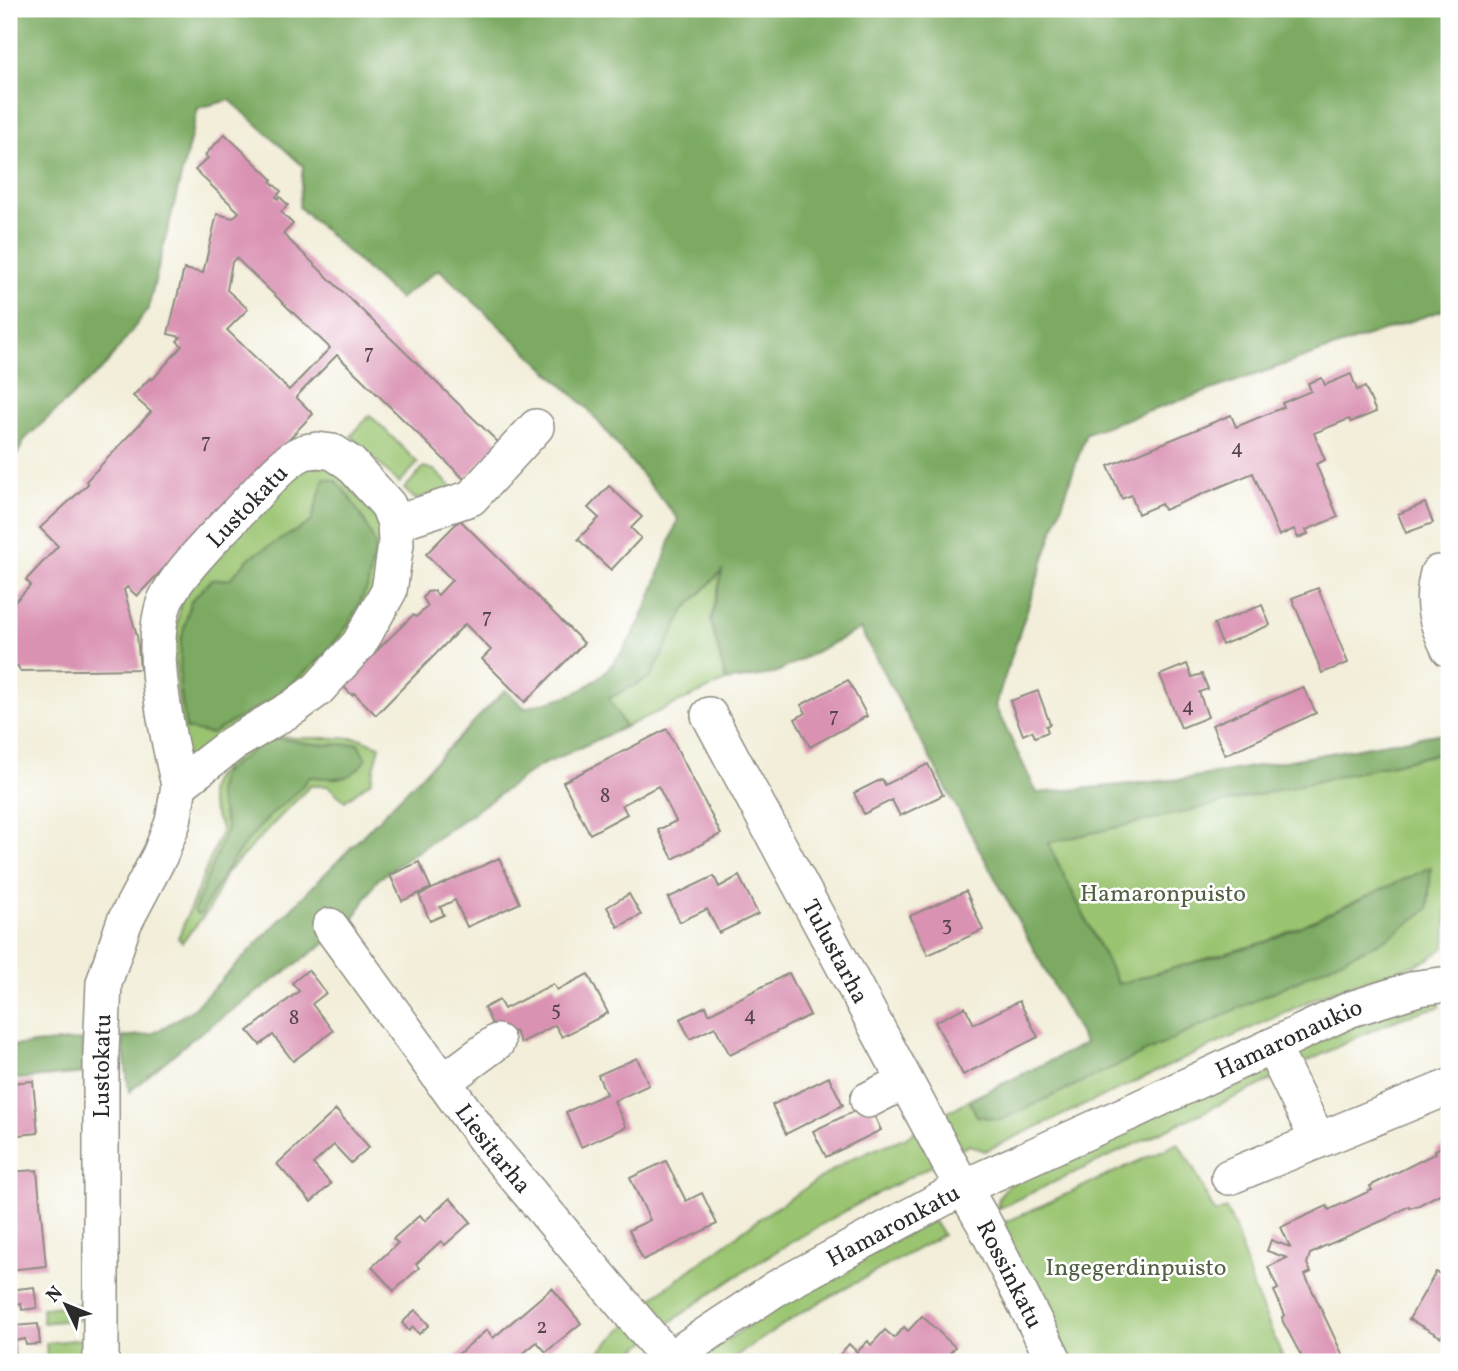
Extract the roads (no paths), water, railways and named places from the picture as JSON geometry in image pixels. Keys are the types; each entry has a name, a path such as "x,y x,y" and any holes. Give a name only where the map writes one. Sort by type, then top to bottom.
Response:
{"street":[{"path":"179,785 232,744 294,707 318,689 359,643 389,591 395,557 395,523 471,498 536,427"},
{"name":"Lustokatu","path":"101,1362 103,984 124,923 169,833 179,785 163,705 159,626 165,600 181,576 270,480 303,452 333,452 349,463 388,505 395,523"},
{"path":"1438,573 1433,593 1437,622 1449,649"},
{"name":"Tulustarha","path":"709,715 962,1188"},
{"name":"Liesitarha","path":"336,945 490,1146 667,1361"},
{"name":"Hamaronaukio","path":"1133,1111 1351,1009 1418,988 1449,984"},
{"path":"443,1082 497,1042"},
{"path":"1272,1046 1318,1140"},
{"path":"868,1100 905,1081"},
{"path":"1229,1177 1449,1087"},
{"name":"Hamaronkatu","path":"667,1361 775,1289 962,1188 1133,1111"},
{"name":"Rossinkatu","path":"962,1188 984,1223 1055,1362"}],"park label":[{"name":"Hamaronpuisto","path":"1163,893"},
{"name":"Ingegerdinpuisto","path":"1136,1267"}]}
